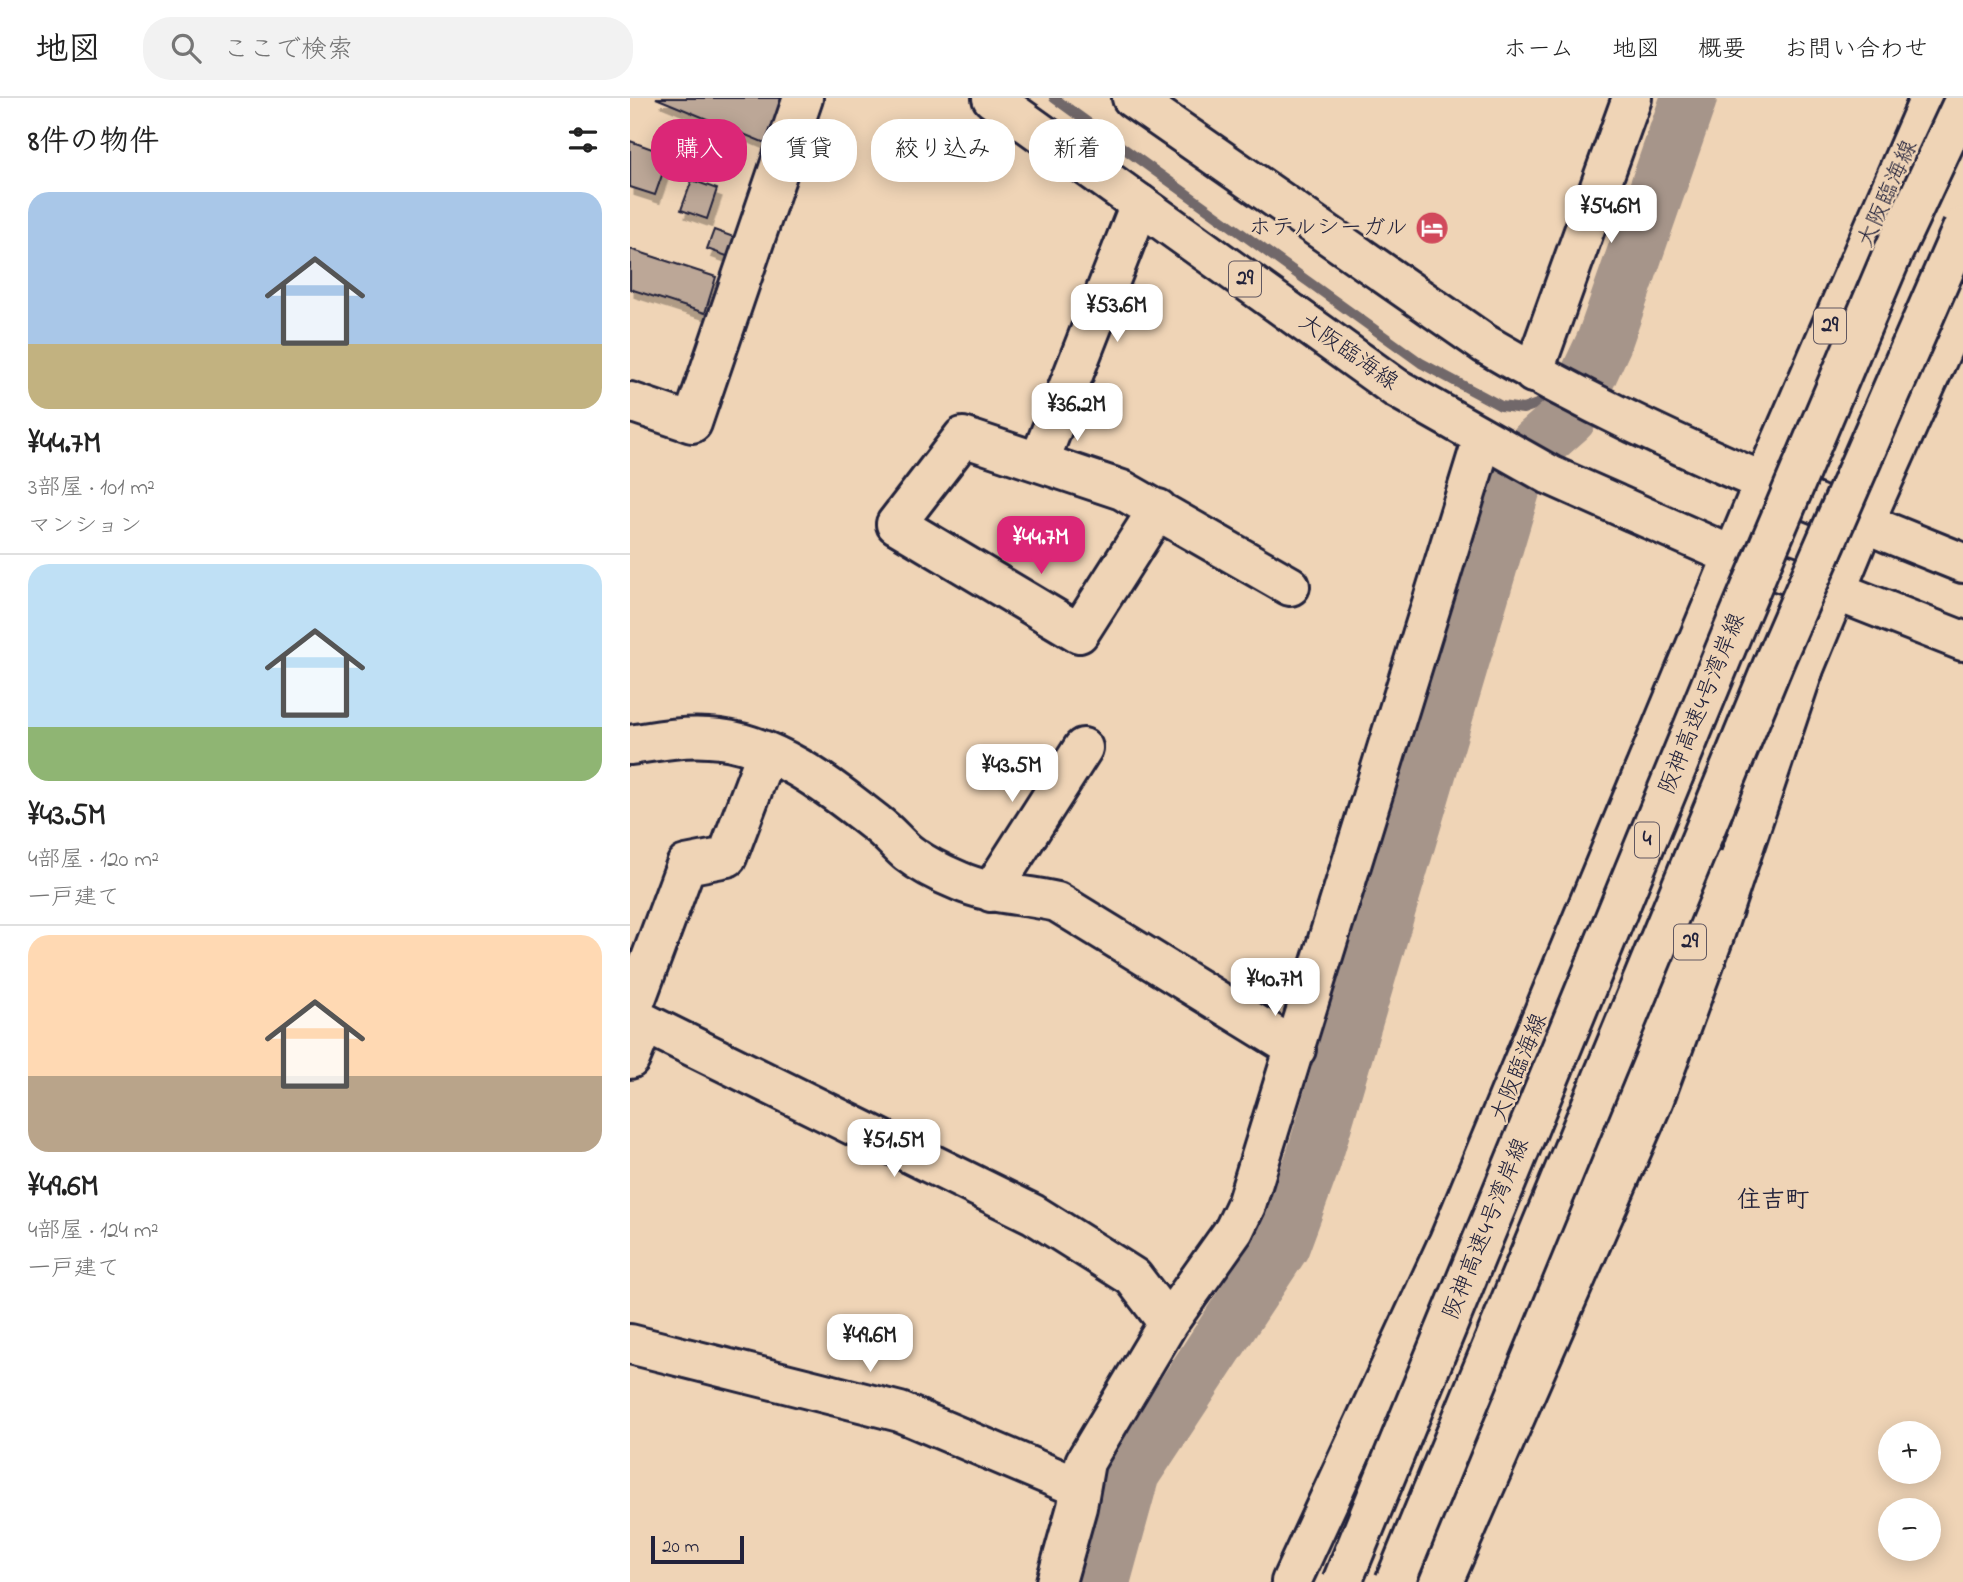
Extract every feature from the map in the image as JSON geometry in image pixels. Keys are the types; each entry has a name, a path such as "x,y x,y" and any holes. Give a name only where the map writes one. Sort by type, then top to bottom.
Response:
{"main road":[{"path":"630,402 692,423 803,98"},
{"name":"大阪臨海線","path":"992,98 1396,388 1493,444 1550,475 1733,556 1836,591 1963,641"},
{"path":"1132,98 1485,344 1541,377 1763,484 1963,563"},
{"path":"1541,377 1632,98"},
{"name":"大阪臨海線","path":"1311,1582 1446,1247 1763,484 1930,98"},
{"name":"阪神高速4号湾岸線","path":"1342,1582 1737,621 1892,255 1963,103"},
{"path":"1039,462 1140,204"},
{"name":"4","path":"1395,1582 1776,657 1963,227"},
{"name":"29","path":"1419,1582 1864,523 1963,302"},
{"path":"1158,509 1079,633 896,524 963,437 1122,490 1158,509 1290,586"},
{"path":"1056,1582 1085,1462 1168,1324 1234,1230 1246,1205 1493,444"},
{"path":"1443,1582 1654,1099 1713,939 1803,671"},
{"path":"630,745 675,738 712,737 766,754 806,771 879,825 909,853 959,881 991,891 1057,902 1296,1049"},
{"path":"991,891 1083,748"},
{"path":"630,1059 635,1019 686,865 727,857 766,754"},
{"path":"635,1019 1033,1214 1133,1278 1168,1324"},
{"path":"1291,1582 1446,1247"},
{"path":"630,1344 900,1412 1080,1489"}],"building":[{"path":"656,98 784,98 775,119 761,119 761,141 747,136 747,119 707,119"},
{"path":"630,141 651,149 651,182 660,182 655,195 630,187"},
{"path":"691,182 717,189 707,219 681,210"},
{"path":"714,230 742,240 735,259 707,249"},
{"path":"630,249 716,277 705,313 630,289"}],"waterway":[{"path":"1054,98 1421,363 1501,406 1523,409 1557,397"},
{"path":"1102,1582 1132,1473 1282,1245 1313,1161 1513,487 1537,445 1569,417 1604,342 1689,98"},
{"path":"1569,382 1604,342"}],"place":[{"name":"ホテルシーガル","path":"1432,228"}],"district":[{"name":"住吉町","path":"1773,1201"}]}
